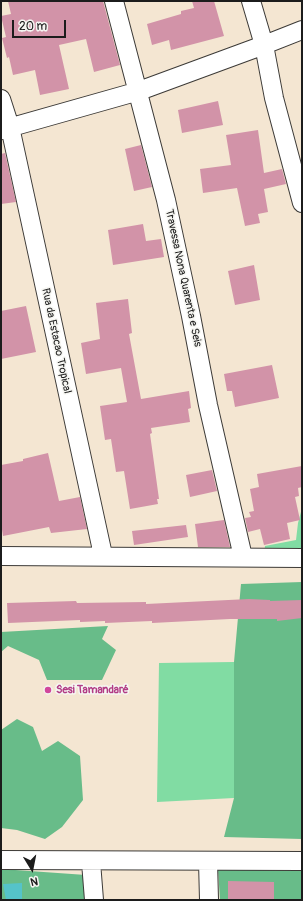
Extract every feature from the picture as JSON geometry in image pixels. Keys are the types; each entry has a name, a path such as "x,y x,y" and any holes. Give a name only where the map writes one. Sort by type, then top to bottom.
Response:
{"street":[{"name":"Travessa Nona Quarenta e Seis","path":"114,1 139,91 166,200 210,413 243,557"},
{"path":"252,1 264,46 274,98 302,203"},
{"path":"5,129 139,91 264,46 302,30"},
{"name":"Rua da Estacao Tropical","path":"1,99 5,129 103,555"},
{"path":"1,556 103,555 302,558"},
{"path":"1,860 91,862 302,861"},
{"path":"208,861 209,900"},
{"path":"91,862 94,900"}],"green space":[{"path":"302,508 302,553 264,553 265,546 296,540"},
{"path":"302,582 302,839 224,837 234,798 234,662 241,584"},
{"path":"108,626 102,639 116,650 102,680 47,680 39,660 8,646 1,652 1,632"},
{"path":"234,662 234,798 157,802 159,663"},
{"path":"17,719 33,727 42,751 58,741 80,756 83,800 62,827 45,839 17,830 1,828 1,730"},
{"path":"1,869 86,875 88,900 1,900"},
{"path":"218,869 302,871 302,900 220,900"}],"water":[{"path":"22,883 22,900 6,900 3,884"}],"building":[{"path":"8,1 103,1 120,65 94,72 86,39 59,45 69,89 40,95 35,70 13,75 9,57 7,58 2,38 6,37 1,16 11,14"},
{"path":"192,1 214,1 224,36 171,50 169,40 152,45 147,24 181,14 181,11 194,8"},
{"path":"218,101 223,125 182,133 178,110"},
{"path":"258,130 264,173 282,169 286,184 264,189 268,212 258,214 260,223 245,226 237,188 203,193 200,169 231,165 226,135"},
{"path":"141,145 152,187 134,191 125,149"},
{"path":"5,153 16,202 1,204 1,154"},
{"path":"143,224 146,241 161,239 164,257 113,265 108,230"},
{"path":"254,265 260,300 235,305 228,271"},
{"path":"128,299 132,333 129,334 141,399 189,391 191,408 188,409 190,422 151,428 152,433 150,434 159,499 157,499 158,504 130,509 124,471 116,472 111,439 105,440 100,406 127,402 121,368 86,374 81,343 100,339 96,303"},
{"path":"26,306 36,352 1,359 1,311"},
{"path":"272,365 279,398 235,407 232,391 227,391 224,374"},
{"path":"48,453 59,501 80,497 87,529 51,533 49,527 3,536 1,523 1,465 23,461 23,459"},
{"path":"302,466 302,487 298,488 299,496 295,497 300,520 287,523 290,539 264,545 260,529 248,532 245,518 251,517 249,512 254,511 250,489 259,487 257,474"},
{"path":"212,470 217,491 190,497 186,475"},
{"path":"224,520 230,547 198,547 195,524"},
{"path":"186,525 188,537 134,545 132,531"},
{"path":"249,599 270,601 302,600 302,618 277,621 277,619 230,619 152,623 152,621 105,623 105,621 80,622 80,620 8,623 7,603 76,601 77,603 146,602 146,604"},
{"path":"228,881 274,882 274,900 228,900"}],"place":[{"name":"Sesi Tamandaré","path":"48,690"}]}
